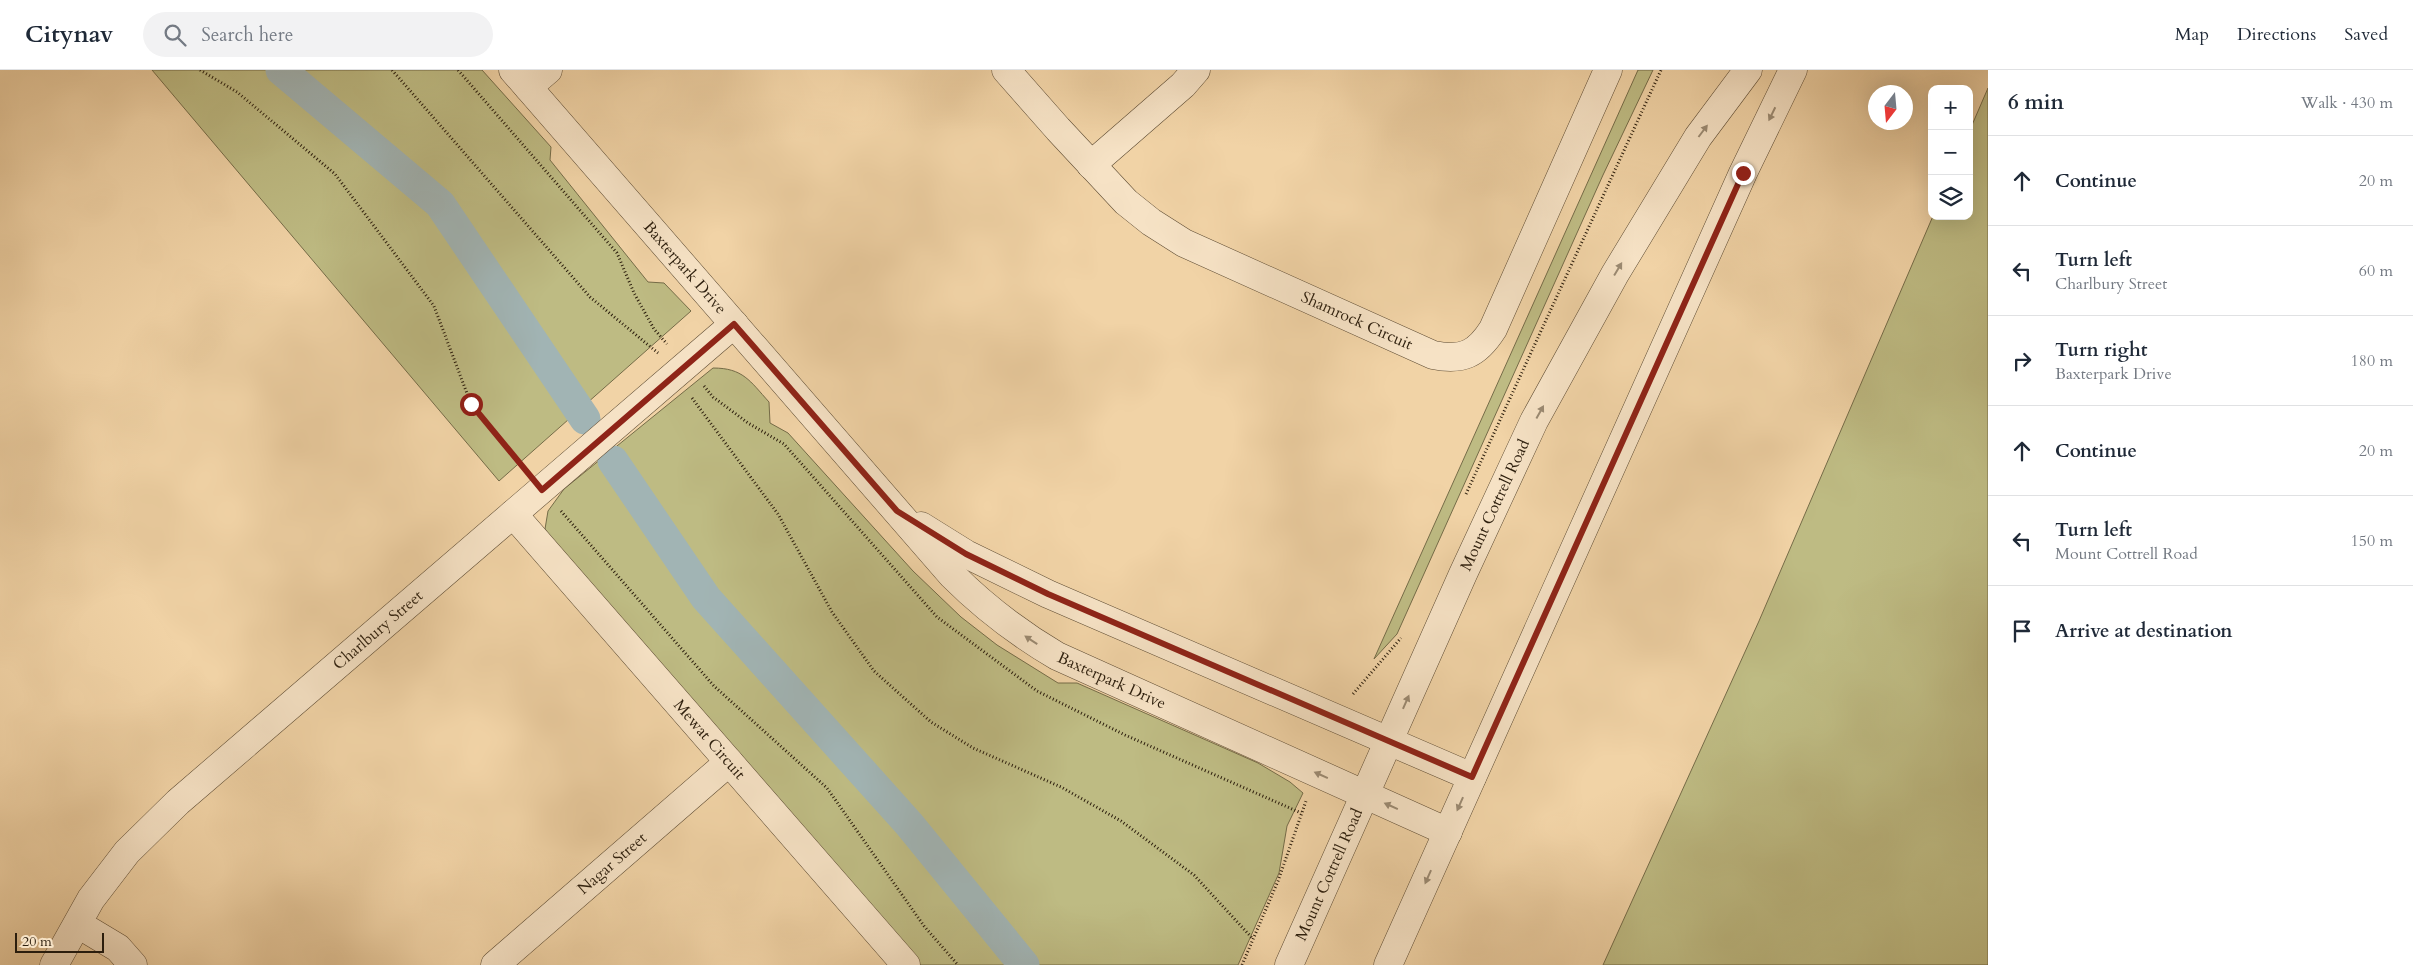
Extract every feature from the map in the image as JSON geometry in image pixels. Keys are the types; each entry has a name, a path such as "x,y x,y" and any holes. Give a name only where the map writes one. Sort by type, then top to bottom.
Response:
{"street":[{"path":"521,79 548,70"},
{"name":"Shamrock Circuit","path":"1006,70 1126,202 1151,222 1184,243 1433,354 1450,358 1468,355 1483,344 1493,329 1608,70"},
{"path":"1091,165 1183,85 1196,70"},
{"name":"Mount Cottrell Road","path":"1289,965 1534,421 1615,274 1698,137 1748,70"},
{"path":"1388,965 1743,173 1793,70"},
{"name":"Baxterpark Drive","path":"521,79 952,575 978,600 1029,639 1057,656 1448,832"},
{"name":"Charlbury Street","path":"54,965 92,899 127,852 178,802 734,324"},
{"name":"Baxterpark Drive","path":"897,511 966,554 1048,594 1472,777"},
{"name":"Mewat Circuit","path":"513,514 906,965"},
{"name":"Nagar Street","path":"500,963 729,762"},
{"path":"78,924 118,948 133,965"}],"path":[{"path":"200,70 237,92 335,174 434,306 471,404 542,490 714,686 827,788 924,926 958,965"},
{"path":"392,70 590,297 658,353 721,434 778,514 832,612 874,671 932,722 972,748 1061,787 1121,821 1194,875 1253,939"},
{"path":"1465,495 1661,70"},
{"path":"1342,720 1354,692 1403,636"},
{"path":"1242,965 1278,881 1301,813 1318,774"}],"shaded area":[{"path":"152,70 482,70 551,147 550,160 648,282 664,283 691,311 499,481"},
{"path":"1638,70 1653,70 1603,175 1397,634 1374,659"},
{"path":"1988,88 1988,965 1603,965 1759,621 1931,220 1973,220 1973,123"},
{"path":"713,368 732,370 751,382 769,402 770,423 788,433 913,571 961,617 997,645 1058,683 1077,683 1258,763 1290,782 1303,793 1287,826 1279,873 1238,965 919,965 558,550 545,529 548,511 564,489"}],"waterway":[{"path":"281,70 440,204 585,419"},
{"path":"613,461 706,598 909,824 1024,965"}],"route":[{"path":"471,404 542,490 734,324 897,511 966,554 1048,594 1472,777 1743,173"}]}
